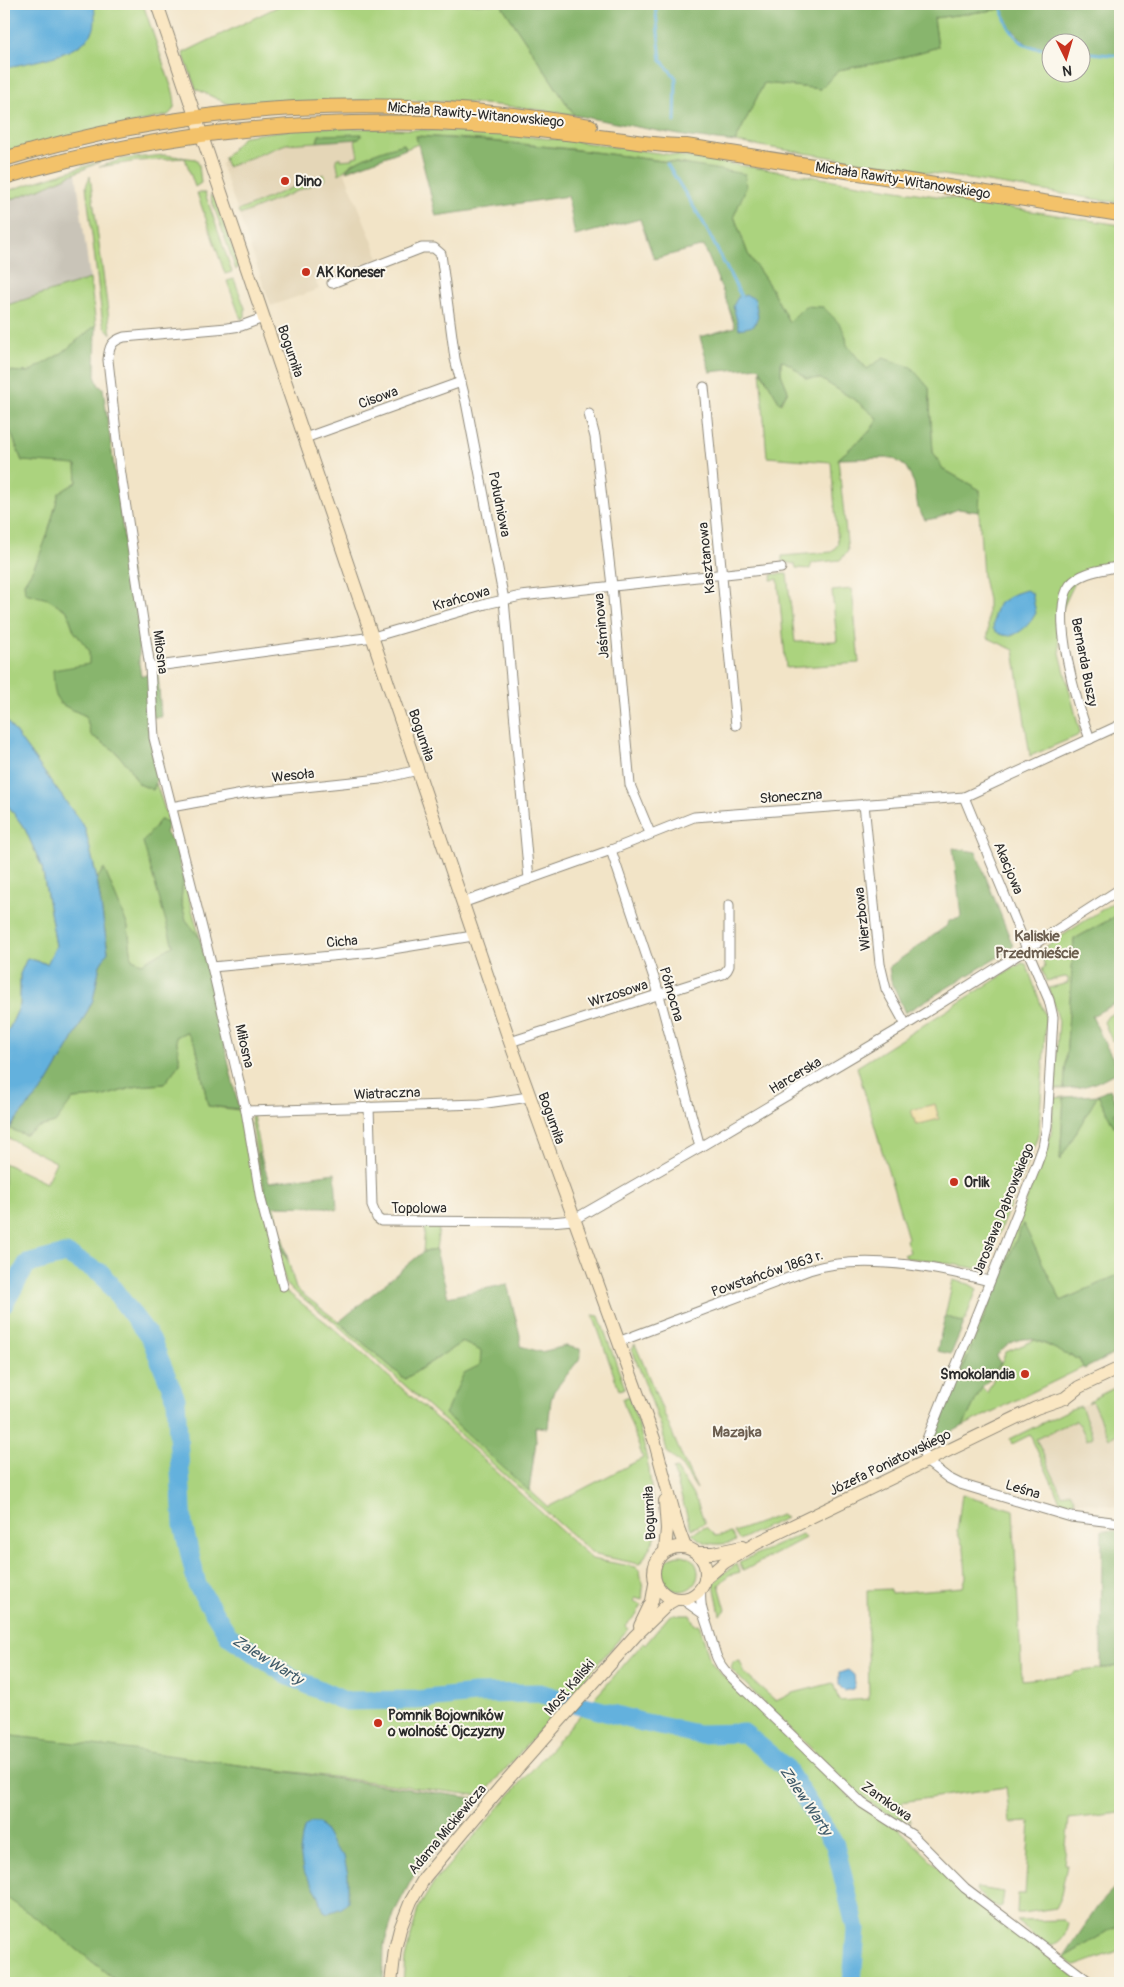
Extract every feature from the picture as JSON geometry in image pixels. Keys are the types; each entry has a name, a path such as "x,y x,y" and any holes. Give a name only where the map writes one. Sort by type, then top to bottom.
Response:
{"main road":[{"name":"Michała Rawity-Witanowskiego","path":"4,159 57,144 139,126 195,118 302,107 379,105 421,107 542,119 664,139 686,146 1120,214"},
{"name":"Michała Rawity-Witanowskiego","path":"4,176 133,144 200,134 304,124 421,122 539,130 663,146 686,146"}],"street":[{"name":"Bogumiła","path":"156,4 529,1097 654,1439 678,1528 691,1550"},
{"name":"Południowa","path":"332,283 422,248 434,248 439,251 443,264 455,360 504,600 529,879"},
{"name":"Miłosna","path":"263,318 241,326 124,337 115,340 109,348 109,374 120,468 150,667 154,738 246,1111 261,1200 283,1286"},
{"name":"Cisowa","path":"305,438 461,382"},
{"name":"Kasztanowa","path":"704,387 736,726"},
{"name":"Jaśminowa","path":"589,414 595,437 612,586 630,785 650,834"},
{"name":"Bernarda Buszy","path":"1090,739 1080,709 1063,634 1063,602 1066,593 1075,581 1094,572 1120,566"},
{"name":"Krańcowa","path":"150,667 373,637 521,596 781,568"},
{"name":"Słoneczna","path":"462,903 611,850 694,817 964,797 1120,725"},
{"name":"Wesoła","path":"171,807 248,793 380,779 418,770"},
{"name":"Akacjowa","path":"964,797 1028,949"},
{"name":"Wierzbowa","path":"864,804 880,964 886,989 906,1025"},
{"name":"Północna","path":"611,850 658,994 700,1147"},
{"path":"1028,949 1120,890"},
{"name":"Wrzosowa","path":"510,1042 723,974 728,970 729,966 729,905"},
{"name":"Cicha","path":"212,968 382,951 474,936"},
{"name":"Harcerska","path":"574,1220 906,1025 1028,949"},
{"name":"Jarosława Dąbrowskiego","path":"926,1461 923,1449 1038,1161 1047,1126 1053,1017 1049,1000 1028,949"},
{"name":"Wiatraczna","path":"246,1111 480,1104 529,1097"},
{"name":"Topolowa","path":"370,1108 372,1206 377,1218 382,1221 551,1222 574,1220"},
{"name":"Powstańców 1863 r.","path":"618,1342 808,1270 835,1264 930,1267 989,1281"},
{"name":"Józefa Poniatowskiego","path":"703,1583 724,1562 757,1543 1036,1408 1060,1401 1079,1387 1120,1368"},
{"name":"Leśna","path":"926,1461 948,1478 960,1484 1064,1515 1120,1522"},
{"name":"Bogumiła","path":"663,1473 667,1529 665,1551"},
{"name":"Józefa Poniatowskiego","path":"691,1550 713,1554 757,1543"},
{"path":"675,1547 691,1550 705,1565 703,1583 693,1595 669,1603 635,1636 652,1601 656,1584 653,1569 658,1558 665,1551 675,1547"},
{"name":"Zamkowa","path":"703,1583 702,1613 709,1629 714,1655 722,1668 862,1804 912,1835 965,1888 1091,1983"},
{"path":"656,1584 662,1592 679,1599 702,1613"},
{"name":"Most Kaliski","path":"527,1759 635,1636"},
{"name":"Adama Mickiewicza","path":"391,1983 397,1938 406,1910 415,1892 432,1868 527,1759"}],"shaded area":[{"path":"307,136 418,144 345,173 379,258 316,282 319,289 271,306 221,164 225,159"},
{"path":"76,173 90,279 4,306 4,202"},
{"path":"1120,1387 1120,1507 1075,1501 1062,1505 1029,1432"}],"green space":[{"path":"94,4 143,4 173,92 175,101 173,110 168,115 4,155 4,68 57,55 81,45 94,9"},
{"path":"283,4 501,4 574,115 504,106 410,100 245,107 244,103 228,104 196,89 183,53"},
{"path":"501,4 1120,4 1120,56 1092,53 1092,32 1042,32 1042,48 1030,47 1008,25 1002,9 934,18 938,47 889,61 838,70 821,89 764,83 735,142 690,137 574,115"},
{"path":"1002,9 1010,28 1019,39 1025,43 1042,47 1042,82 1092,82 1092,53 1120,56 1120,203 735,142 764,83 821,89 838,70 889,61 938,47 934,18"},
{"path":"309,127 471,131 573,141 1120,225 1120,563 1079,574 1059,616 1060,653 1080,732 1077,736 1030,756 1014,650 988,638 988,600 983,578 979,512 980,490 943,469 933,452 929,388 867,369 846,345 846,336 789,322 771,288 748,254 734,216 739,203 686,164 572,149 470,139 416,136 418,144 406,149 404,144 377,152 352,164 339,174 336,159 340,157 340,160 353,159 353,157 358,156 355,140 359,139 319,135 317,142 286,144 227,167 224,158 244,136"},
{"path":"361,134 359,139 317,142 319,135"},
{"path":"416,136 581,150 745,174 746,188 734,216 748,254 771,288 789,322 805,306 823,307 842,328 847,345 867,369 883,358 911,367 929,388 933,452 943,469 980,490 979,512 958,509 937,518 925,520 918,508 914,483 906,467 893,458 838,459 870,431 878,419 858,402 821,379 806,378 791,365 781,360 781,374 788,391 780,403 759,367 710,372 700,337 735,327 704,246 654,259 640,219 575,236 568,196 436,216"},
{"path":"404,144 406,149 346,171 364,158"},
{"path":"165,155 196,159 199,165 201,183 195,187 185,158 138,161 99,167 122,159"},
{"path":"104,160 42,188 4,202 4,192"},
{"path":"324,174 326,179 240,215 238,211"},
{"path":"90,176 111,334 104,326 102,317 86,186"},
{"path":"197,193 205,193 232,272 225,274"},
{"path":"210,195 215,198 239,266 236,270"},
{"path":"90,279 96,325 62,353 29,372 4,371 4,306"},
{"path":"234,279 245,308 245,317 241,319 227,281"},
{"path":"96,325 95,376 99,386 103,388 125,545 139,624 141,676 158,673 161,717 152,717 147,721 146,727 149,729 157,773 153,790 139,784 128,766 114,750 91,735 86,716 62,705 56,696 53,670 89,664 89,650 74,631 67,611 48,599 25,593 24,583 37,562 59,493 77,482 76,465 22,461 12,435 4,423 4,371 29,372 62,353"},
{"path":"781,359 806,378 821,379 858,402 878,419 870,431 838,459 848,551 840,560 812,563 810,569 796,568 795,564 782,562 782,556 832,552 838,544 831,462 767,457 760,370 781,403 788,391 781,374"},
{"path":"4,423 12,435 22,461 76,464 77,482 59,493 37,562 24,583 26,593 48,599 67,611 74,631 89,650 90,664 59,703 86,716 91,735 114,750 128,766 139,784 153,790 156,783 169,822 160,820 154,876 173,946 142,963 132,959 128,927 104,869 97,879 85,828 4,717"},
{"path":"772,574 787,574 795,642 837,641 832,591 852,589 859,663 786,668 778,579 771,580"},
{"path":"4,800 25,829 42,867 56,946 48,964 27,958 20,975 20,1005 4,1040"},
{"path":"160,820 169,822 165,833 175,842 183,877 181,902 186,920 200,938 239,1109 208,1106 196,1045 186,1032 176,1037 180,1063 164,1084 138,1086 101,1097 73,1099 55,1123 39,1127 25,1135 10,1129 45,1087 93,1000 100,965 108,951 97,879 104,868 128,927 132,959 142,963 173,946 143,842"},
{"path":"953,848 976,852 1013,946 1010,950 905,1013 891,980 889,967 948,925 949,920 958,919 961,916"},
{"path":"183,877 200,938 186,920 181,902"},
{"path":"1120,898 1120,914 1074,939 1064,1089 1054,1089 1059,1021 1049,988 1068,983 1068,978 1046,981 1042,969 1045,967 1041,953 1042,949"},
{"path":"1120,914 1120,1001 1092,1016 1116,1064 1116,1072 1091,1084 1064,1089 1074,939"},
{"path":"1022,963 1026,964 1046,1018 1039,1130 1036,1141 984,1270 930,1260 906,1258 903,1255 910,1252 906,1240 908,1238 857,1067"},
{"path":"1120,1010 1120,1037 1112,1041 1104,1022 1108,1016"},
{"path":"186,1032 196,1045 208,1106 246,1111 282,1288 333,1328 476,1453 592,1559 636,1567 640,1571 643,1589 642,1600 635,1598 634,1602 641,1605 637,1614 625,1626 628,1629 482,1796 4,1735 4,1163 46,1183 56,1162 4,1136 4,1126 25,1135 39,1127 55,1123 72,1099 101,1097 138,1086 164,1084 180,1063 176,1037"},
{"path":"1110,1089 1119,1110 1114,1113 1120,1126 1120,1138 1098,1095"},
{"path":"1098,1095 1120,1138 1120,1274 1061,1301 1023,1224 936,1434 937,1440 934,1442 932,1437 1051,1135 1054,1098 1064,1097 1060,1159"},
{"path":"1098,1095 1060,1160 1064,1097"},
{"path":"253,1115 260,1153 258,1153 270,1213 280,1249 288,1260 296,1289 339,1322 405,1379 462,1342 482,1351 480,1365 445,1414 548,1507 643,1458 622,1399 629,1396 642,1437 649,1469 656,1536 642,1562 639,1564 596,1555 590,1551 334,1322 292,1290 286,1283 265,1210 251,1117"},
{"path":"258,1153 260,1153 269,1182 335,1173 337,1210 325,1207 274,1206 288,1260 276,1236 268,1208"},
{"path":"1023,1223 1061,1301 1120,1274 1120,1351 1084,1369 1079,1359 1041,1342 1032,1339 1016,1341 997,1355 997,1359 1001,1362 990,1379 982,1387 963,1426 937,1440 936,1434"},
{"path":"425,1226 439,1227 436,1250 423,1252"},
{"path":"436,1250 448,1297 507,1284 520,1335 520,1346 541,1352 566,1346 580,1349 581,1357 554,1391 551,1400 548,1428 535,1427 536,1442 529,1491 445,1414 464,1373 480,1365 481,1351 462,1342 405,1379 339,1322 423,1252"},
{"path":"953,1280 969,1284 977,1289 964,1323 945,1316"},
{"path":"593,1315 599,1316 625,1388 619,1390"},
{"path":"945,1316 964,1323 951,1354 937,1351"},
{"path":"1035,1340 1090,1364 963,1426 982,1387 987,1393 1006,1352"},
{"path":"635,1344 697,1489 681,1465 667,1452 662,1429 632,1349"},
{"path":"1120,1385 1120,1433 1109,1439 1092,1401 1088,1403"},
{"path":"1081,1406 1093,1437 1087,1440 1076,1420 1036,1439 1062,1495 1070,1491 1075,1501 1062,1505 1030,1435 1012,1444 1010,1439"},
{"path":"676,1468 697,1502 705,1523 691,1529 673,1469"},
{"path":"962,1494 1013,1510 1022,1680 1070,1675 1075,1672 1120,1666 1120,1813 1069,1819 1064,1864 1067,1865 1060,1900 1056,1908 1017,1913 1018,1894 1025,1894 1030,1822 1010,1823 1006,1787 901,1802 911,1821 894,1818 865,1800 731,1669 733,1662 740,1661 745,1674 776,1701 793,1693 833,1683 839,1701 869,1699 867,1590 890,1589 891,1593 963,1587 966,1577 964,1548 957,1532"},
{"path":"781,1515 786,1518 739,1540 734,1532"},
{"path":"706,1527 715,1536 731,1533 736,1541 712,1544 701,1540 692,1533"},
{"path":"1102,1530 1120,1531 1120,1666 1101,1668"},
{"path":"802,1534 805,1538 743,1571 739,1562"},
{"path":"680,1555 687,1556 693,1560 697,1566 697,1580 693,1586 687,1590 680,1591 673,1590 667,1586 663,1580 662,1573 663,1566 667,1560 673,1556"},
{"path":"737,1564 740,1572 729,1575 719,1585 726,1610 720,1615 714,1584 721,1575"},
{"path":"670,1615 690,1615 695,1625 699,1624 710,1661 724,1677 860,1806 900,1830 963,1891 1084,1983 648,1983 629,1977 628,1983 479,1983 479,1979 463,1979 463,1983 403,1983 405,1959 418,1909 434,1882 643,1643 645,1645"},
{"path":"4,1735 111,1747 480,1799 413,1877 395,1911 384,1945 383,1983 119,1983 49,1927 4,1896"},
{"path":"977,1888 1004,1892 1002,1906 999,1907 991,1904 976,1891"},
{"path":"1115,1888 1120,1888 1120,1924 1063,1958 1098,1906"},
{"path":"4,1895 49,1927 119,1983 4,1983"},
{"path":"1064,1920 1068,1924 1065,1933 1059,1942 1047,1946 1016,1921"},
{"path":"1120,1924 1120,1950 1075,1966 1063,1958"}],"sand":[{"path":"935,1104 939,1119 916,1125 911,1110"}],"water":[{"path":"4,4 94,4 94,28 87,40 66,52 53,57 4,68"},
{"path":"747,295 755,299 758,316 754,326 739,329 733,306 738,297"},
{"path":"1026,590 1032,593 1036,613 1018,633 1006,636 999,634 993,629 994,615 998,604 1014,594"},
{"path":"4,717 85,828 97,879 108,952 100,965 93,1000 72,1041 45,1087 9,1129 4,1126 4,1040 20,1005 20,974 27,958 47,964 56,946 42,867 25,829 4,800"},
{"path":"848,1670 854,1675 855,1684 853,1689 844,1691 839,1685 839,1673"},
{"path":"310,1823 319,1823 333,1845 344,1856 348,1875 348,1901 342,1908 328,1913 324,1911 317,1892 303,1871 300,1852 302,1837 304,1828"}],"waterway":[{"path":"655,4 661,60 676,78 675,122"},
{"path":"1002,4 1004,16 1018,39 1028,46 1042,48"},
{"path":"1092,53 1120,56"},
{"path":"667,164 703,222 741,296"},
{"name":"Zalew Warty","path":"4,1304 27,1264 66,1254 101,1273 151,1339 176,1399 183,1525 197,1585 229,1636 287,1675 344,1701 417,1700 475,1694 539,1693 637,1721 697,1734 744,1733 785,1767 835,1845 856,1929 852,1983"}],"place":[{"name":"Dino","path":"285,181"},
{"name":"AK Koneser","path":"306,272"},
{"name":"Orlik","path":"954,1182"},
{"name":"Smokolandia","path":"1025,1374"},
{"name":"Pomnik Bojowników o wolność Ojczyzny","path":"378,1723"}],"district":[{"name":"Kaliskie Przedmieście","path":"1037,944"},
{"name":"Mazajka","path":"737,1432"}]}
